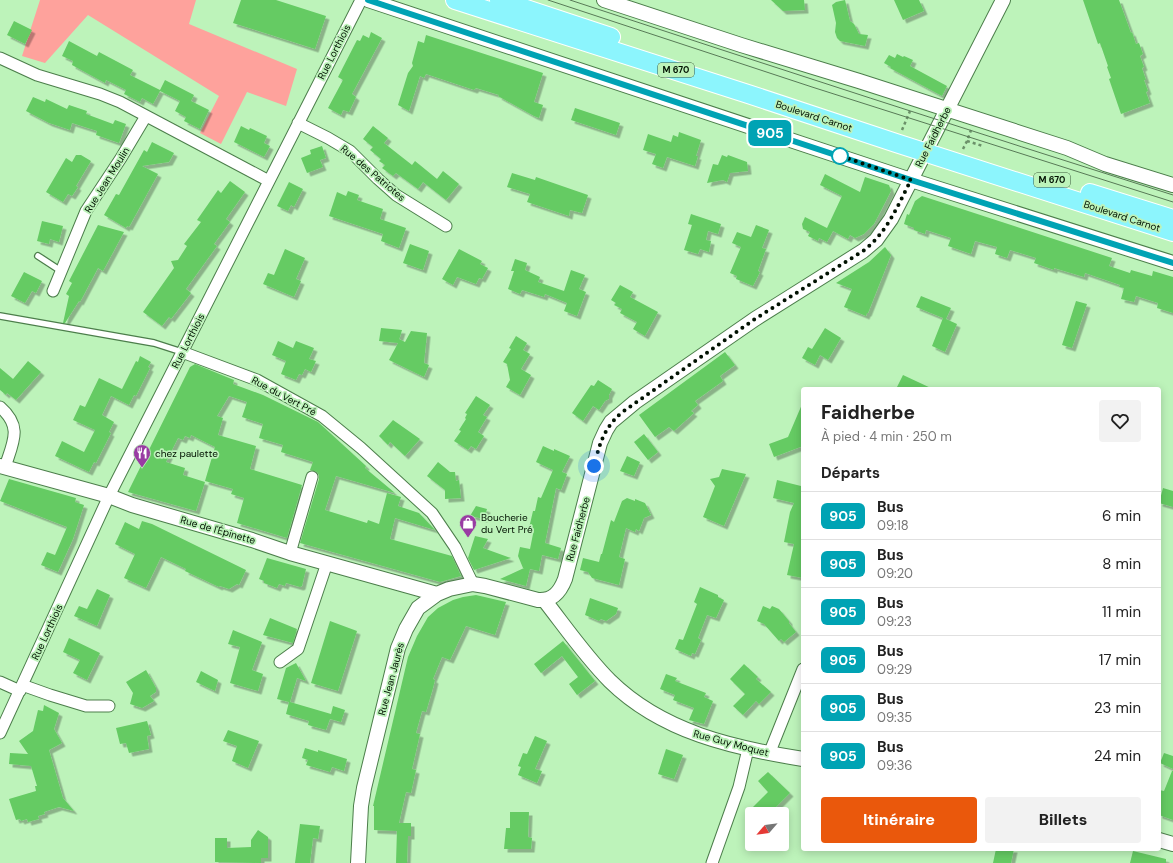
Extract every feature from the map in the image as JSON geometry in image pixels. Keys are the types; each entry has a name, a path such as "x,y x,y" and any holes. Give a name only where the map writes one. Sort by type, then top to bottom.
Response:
{"main road":[{"name":"Boulevard Carnot","path":"455,0 748,94 1173,219"},
{"name":"Boulevard Carnot","path":"499,0 1173,232"}],"street":[{"name":"Rue Lorthiois","path":"0,733 109,496 361,0"},
{"path":"368,0 911,180 1173,263"},
{"path":"604,0 1067,148 1105,164 1173,185"},
{"name":"Rue Faidherbe","path":"545,600 556,594 562,587 565,579 600,443 611,422 635,402 755,319 871,245 886,228 1003,0"},
{"path":"0,58 51,80 110,98 269,181"},
{"name":"Rue Jean Moulin","path":"53,291 86,211 121,158 146,116"},
{"name":"Rue des Patriotes","path":"298,123 328,138 350,152 396,195 446,226"},
{"name":"Rue du Vert Pré","path":"182,352 257,380 322,416 361,448 432,513 454,547 473,584"},
{"path":"0,407 14,424 14,439 2,466"},
{"name":"Rue de l'Épinette","path":"2,466 109,496 132,505 252,540 290,553 437,594"},
{"path":"290,553 312,477"},
{"path":"280,662 298,650 327,563"},
{"name":"Rue Jean Jaurès","path":"358,863 364,788 398,648 406,629 418,608 437,594 449,589 473,584 496,588 538,600 545,600"},
{"name":"Rue Guy Moquet","path":"545,600 600,670 630,698 660,718 678,727 714,740 769,754 801,759"},
{"path":"769,754 801,674"},
{"path":"0,682 86,706 109,706"},
{"path":"712,863 739,787 748,749"},
{"path":"1161,841 1173,844"}],"lane":[{"path":"38,256 61,271"},
{"name":"Rue du Vert Pré","path":"0,316 154,343 182,352"}],"path":[{"path":"967,142 983,146"}],"shaded area":[{"path":"40,0 196,0 189,24 297,69 286,106 247,92 221,144 200,133 219,96 88,15 45,63 22,56"}],"building":[{"path":"241,0 276,0 326,16 315,49 233,23"},
{"path":"771,0 804,0 805,10 783,11"},
{"path":"845,0 850,21 854,24 859,34 868,35 865,46 840,41 837,38 835,32 836,23 832,5 836,2"},
{"path":"894,0 919,0 924,11 903,20"},
{"path":"1083,0 1119,0 1131,33 1132,32 1136,44 1139,43 1143,54 1140,56 1144,67 1142,68 1146,80 1144,80 1148,91 1146,92 1150,103 1121,114 1109,79 1111,78 1107,67 1108,66 1100,43 1098,44"},
{"path":"14,21 32,30 25,44 7,35"},
{"path":"371,32 382,38 352,94 356,97 349,112 343,110 341,115 328,108 343,80 338,77 357,40 360,41 363,35 369,38"},
{"path":"426,35 543,73 534,102 543,105 539,118 498,96 499,95 476,88 474,90 426,74 424,78 420,76 409,111 398,105 408,73 413,66 412,63 418,41 424,43"},
{"path":"69,41 97,56 99,52 133,70 130,75 160,90 165,80 194,95 191,101 209,110 200,129 184,121 186,117 175,111 180,101 160,91 153,104 142,98 140,102 124,94 126,90 106,80 105,83 72,65 73,61 62,56"},
{"path":"897,54 913,60 910,66 947,86 942,96 890,68 891,67 884,63 889,55 895,58"},
{"path":"33,97 45,102 46,99 67,109 69,105 87,111 86,114 113,124 115,120 126,124 119,143 96,135 97,131 72,123 70,130 49,123 26,111"},
{"path":"575,108 620,123 616,135 571,120"},
{"path":"241,126 249,130 250,128 267,136 264,143 270,146 264,157 234,142"},
{"path":"373,126 388,138 384,143 412,165 415,161 437,179 443,171 459,184 446,200 423,182 418,189 396,173 393,176 382,168 385,165 379,161 381,159 370,150 373,147 363,139"},
{"path":"679,132 701,140 696,156 698,156 695,166 667,157 663,168 652,164 656,154 643,150 648,134 671,142 673,135 678,137"},
{"path":"152,142 174,153 169,162 142,166 158,174 129,227 127,226 126,228 104,215 116,194 119,195 144,150 147,152"},
{"path":"322,146 326,158 320,160 323,167 307,173 301,158 311,154 310,150"},
{"path":"76,155 81,155 91,161 76,186 78,187 72,196 68,194 63,202 46,192 66,158 72,162"},
{"path":"722,155 727,157 728,155 747,162 748,171 730,173 727,182 723,180 707,183 713,164 718,165"},
{"path":"512,173 535,180 536,177 588,195 582,213 570,210 569,216 527,202 530,194 507,187"},
{"path":"825,174 860,192 865,177 889,185 891,191 874,224 864,234 855,238 850,235 848,239 833,231 827,242 819,238 818,241 808,236 810,232 803,229 802,224 805,217 827,228 842,196 820,185"},
{"path":"230,181 245,192 226,219 230,222 214,244 217,246 186,289 191,293 171,319 169,317 162,326 143,312 174,268 171,261 178,260 187,246 184,244 201,222 197,220 218,190 221,193"},
{"path":"289,182 303,189 294,207 291,205 288,211 277,206"},
{"path":"348,191 359,195 357,200 383,209 380,219 406,228 399,248 381,241 383,234 329,216 337,192 346,196"},
{"path":"922,196 1112,258 1109,266 1130,273 1131,270 1152,276 1153,271 1173,277 1173,313 1157,308 1158,303 1136,296 1134,302 1121,299 1124,288 1119,287 1120,285 1085,273 1084,277 1054,268 1054,270 1034,263 1036,258 1010,250 1007,258 995,254 997,247 975,241 971,254 948,246 951,238 926,230 925,234 904,224 907,214 909,215 915,201"},
{"path":"691,214 721,224 718,234 708,231 706,240 711,241 709,252 700,249 698,254 684,250 692,225 688,224"},
{"path":"42,221 63,226 59,242 50,239 49,244 37,241"},
{"path":"98,225 124,232 103,271 98,268 80,302 79,301 65,323 63,323 69,296 66,294 72,283 69,281"},
{"path":"756,225 769,230 762,248 766,249 758,271 760,272 753,286 736,279 737,276 730,273 741,247 732,243 737,232 751,237"},
{"path":"410,244 429,251 423,270 403,263"},
{"path":"885,247 891,255 866,316 844,307 852,289 836,283 869,262"},
{"path":"285,249 305,258 296,279 301,281 294,297 263,284 268,273 274,275"},
{"path":"459,249 482,261 480,264 488,268 482,279 479,278 476,284 457,277 453,285 442,279"},
{"path":"515,259 527,263 525,270 540,277 538,282 564,291 571,270 585,275 579,289 586,292 577,316 564,311 567,303 545,294 544,297 522,290 520,294 508,289 514,271 511,271"},
{"path":"24,272 42,281 36,293 32,291 25,303 11,296"},
{"path":"620,285 633,292 630,297 658,312 645,336 633,329 637,322 620,313 622,309 614,305 616,303 611,300"},
{"path":"921,296 951,308 946,319 957,324 945,352 932,346 943,318 916,307"},
{"path":"1076,301 1087,304 1072,348 1062,345"},
{"path":"381,328 402,330 399,339 405,342 411,331 427,333 424,363 429,365 424,377 389,360 398,343 379,341"},
{"path":"825,328 841,338 828,360 820,355 815,365 802,358 808,347 812,349"},
{"path":"516,336 527,343 523,350 530,354 521,369 531,375 520,395 506,387 510,380 507,364 503,362 511,349 509,348"},
{"path":"278,341 293,348 296,341 314,348 309,359 316,361 311,372 305,369 302,375 299,374 296,380 281,374 286,361 272,355"},
{"path":"725,352 735,365 720,376 723,381 695,401 698,405 691,411 694,413 674,431 669,427 655,437 639,415"},
{"path":"140,356 151,362 148,367 150,368 136,396 134,395 129,405 111,396 102,415 114,422 109,432 111,433 96,463 94,462 89,472 55,456 62,441 84,452 95,430 73,420 80,405 85,407 99,378 122,389"},
{"path":"28,361 41,372 16,400 0,390 0,368 13,379"},
{"path":"195,364 234,380 233,384 263,395 318,422 366,466 365,468 395,493 336,476 325,510 367,523 368,520 379,524 387,493 401,497 398,506 419,513 435,530 395,518 390,539 452,556 461,576 440,582 300,543 319,479 317,472 310,470 313,462 281,452 283,445 259,438 263,424 242,417 247,402 229,396 217,416 223,418 218,435 256,446 250,469 302,485 287,538 237,523 244,498 231,494 233,489 205,481 215,447 191,435 190,438 185,436 183,440 178,438 166,462 185,468 183,475 205,482 196,511 128,492 190,367"},
{"path":"903,375 929,387 897,387"},
{"path":"598,380 612,389 609,399 605,401 599,410 593,406 583,421 572,413 591,385 594,386"},
{"path":"476,396 490,405 483,415 487,417 478,432 484,436 476,449 471,446 468,450 454,441 461,431 459,430 466,419 467,414 465,413"},
{"path":"801,407 801,447 774,457 769,444 788,437"},
{"path":"393,420 420,439 405,456 390,442 388,445 379,436"},
{"path":"644,434 658,452 648,460 634,442"},
{"path":"543,446 570,456 562,472 567,474 561,490 556,488 545,543 561,548 558,559 542,555 539,571 530,569 526,586 500,579 524,568 518,556 520,547 530,549 534,529 529,528 533,511 535,511 538,497 541,498 553,470 536,462"},
{"path":"627,456 640,462 634,476 620,471"},
{"path":"438,462 450,472 455,472 456,481 459,480 461,498 445,499 445,490 427,476"},
{"path":"722,469 746,474 724,526 703,517 715,486 710,479 719,477"},
{"path":"9,479 76,498 75,502 84,505 73,539 58,572 41,565 47,552 55,555 67,527 0,501"},
{"path":"777,480 801,486 801,578 787,575 794,544 784,542 790,512 794,503 773,498"},
{"path":"1163,488 1173,491 1173,507 1161,504"},
{"path":"627,498 645,503 651,515 644,518 639,531 636,529 635,532 626,528 619,557 625,559 619,585 592,578 588,572 580,570 583,558 599,562 611,520 614,522 622,501"},
{"path":"476,506 487,509 484,519 470,516"},
{"path":"142,521 152,524 246,570 239,585 237,584 229,589 219,587 185,571 186,569 161,557 146,588 124,578 135,554 115,544 125,522 139,529"},
{"path":"475,536 488,539 483,548 511,558 474,570 468,558"},
{"path":"267,558 306,569 302,586 300,587 286,583 285,586 279,584 277,588 264,583 264,581 259,579"},
{"path":"700,587 718,595 718,597 724,600 716,618 707,615 698,638 701,640 695,654 692,653 691,656 675,649 679,639 683,640 697,604 694,602"},
{"path":"97,589 110,595 97,626 74,616 79,606 87,609"},
{"path":"476,595 506,602 495,635 466,626 450,660 442,657 433,679 435,680 426,712 422,711 416,733 420,734 412,769 416,770 411,793 406,792 399,823 411,823 411,836 408,836 407,863 396,863 397,831 374,830 373,806 408,657 417,636 428,617 438,608 453,600"},
{"path":"590,598 618,608 616,614 606,621 601,619 599,621 585,615"},
{"path":"763,606 770,609 772,606 779,609 796,632 784,642 781,639 779,641 764,624 757,621"},
{"path":"270,618 297,629 293,643 263,635"},
{"path":"330,621 357,631 338,691 311,683"},
{"path":"233,630 262,642 252,670 263,674 258,691 230,683 240,647 228,644"},
{"path":"69,638 100,653 87,680 73,673 80,660 63,652"},
{"path":"563,641 595,681 577,695 569,684 578,677 562,656 541,673 534,664"},
{"path":"296,663 306,681 297,678 290,702 331,714 333,706 345,710 341,722 330,719 326,730 308,725 309,721 286,714 289,702 277,699 286,668"},
{"path":"744,664 758,677 756,679 771,692 759,704 756,701 743,715 733,706 745,694 730,679"},
{"path":"146,670 156,688 156,692 150,696 154,701 142,708 130,704 133,693 126,682"},
{"path":"201,671 218,680 215,691 196,682"},
{"path":"666,674 677,678 675,681 706,693 704,697 713,701 704,724 689,720 694,708 673,700 675,695 660,689"},
{"path":"44,705 59,713 54,729 62,743 49,750 63,798 74,811 59,807 44,812 45,814 38,816 39,819 28,822 27,819 21,821 20,819 16,820 9,799 36,791 35,786 37,786 31,766 9,764 10,753 28,754 19,741 33,731 38,710 43,711"},
{"path":"147,721 151,735 147,736 149,749 129,753 126,743 120,744 116,728"},
{"path":"228,730 259,741 248,768 232,761 237,746 223,741"},
{"path":"535,736 547,741 535,769 542,771 537,783 518,775 521,767 518,766 523,753 527,754"},
{"path":"305,748 318,752 318,750 347,759 344,771 332,767 330,772 306,765 308,760 302,758"},
{"path":"666,749 683,755 674,779 658,774"},
{"path":"1164,753 1173,756 1173,769 1161,763"},
{"path":"1173,771 1173,820 1161,816 1161,790 1164,791"},
{"path":"768,772 790,793 776,807 753,807 768,792 758,781"},
{"path":"510,812 529,812 528,837 532,838 531,849 504,849 506,828 510,828"},
{"path":"300,824 320,826 318,839 313,838 310,863 295,863"},
{"path":"258,830 268,837 268,858 261,858 261,863 215,862 215,838 227,838 227,848 251,847 251,840"},
{"path":"996,851 1014,851 1011,863 993,863"},
{"path":"1133,851 1166,859 1166,863 1130,863"}],"tram line":[{"path":"548,0 812,87 1173,202"},
{"path":"570,0 1173,195"}],"bus line":[{"name":"905","path":"368,0 911,180 1173,263"}],"place":[{"name":"chez paulette","path":"142,468"},
{"name":"Boucherie du Vert Pré","path":"468,538"}],"route":[{"path":"594,466 602,436 611,422 621,413 755,319 863,251 881,234 891,219 911,180 838,155 840,156"}]}
